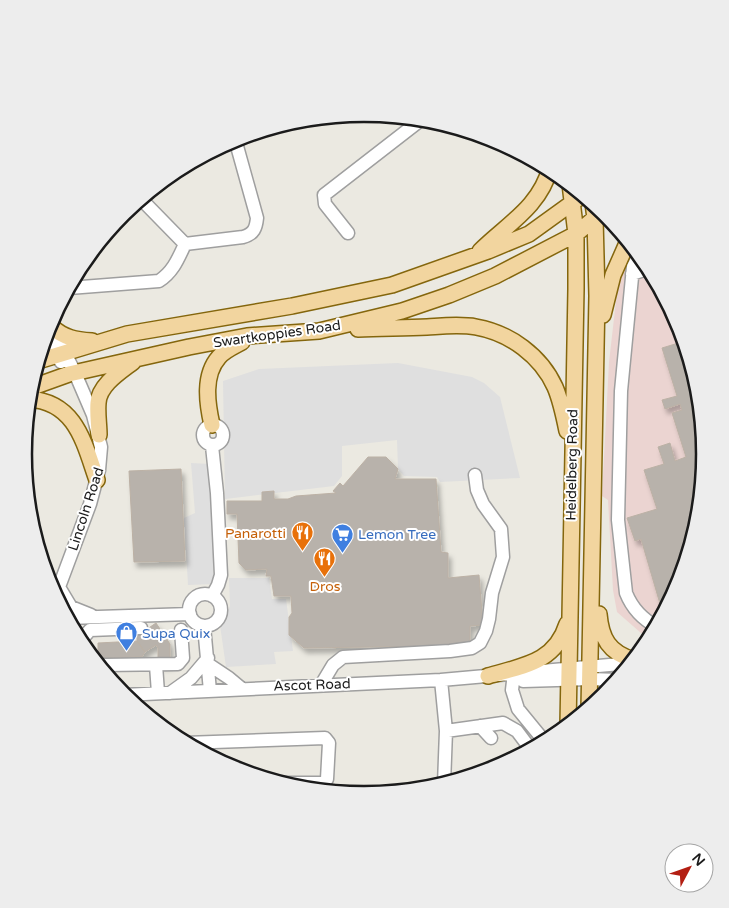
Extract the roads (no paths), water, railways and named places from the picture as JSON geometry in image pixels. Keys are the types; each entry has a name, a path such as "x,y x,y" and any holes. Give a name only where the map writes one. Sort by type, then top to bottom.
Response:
{"main road":[{"path":"476,256 495,236 510,226 531,205 546,176"},
{"name":"Swartkoppies Road","path":"47,358 127,334 292,306 392,285 476,256 529,234 578,200"},
{"name":"Heidelberg Road","path":"568,716 578,200"},
{"name":"Swartkoppies Road","path":"40,385 72,374 228,340 319,331 402,311 449,295 495,276 576,234 594,214"},
{"name":"Heidelberg Road","path":"589,698 597,217"},
{"path":"596,340 613,275 625,248"},
{"path":"319,331 456,326 476,327 512,340 528,351 542,366 555,386 562,409 572,459"},
{"path":"56,332 80,341 99,341"},
{"path":"212,425 208,405 207,383 219,356 242,342 265,335"},
{"path":"99,435 98,402 100,394 115,376 136,359"},
{"path":"37,400 52,404 71,419 84,443 97,480"},
{"path":"592,545 600,627 603,637 612,648 627,658"},
{"path":"504,676 543,658 558,644 563,636 571,608"}],"street":[{"path":"348,233 325,204 324,195 413,126"},
{"path":"185,244 243,237 254,231 257,218 237,147"},
{"path":"146,204 185,244"},
{"path":"77,287 159,282 174,267 185,244"},
{"path":"636,263 632,274 621,391 618,520 626,592 630,603 638,614 650,623"},
{"path":"632,274 642,271"},
{"name":"Lincoln Road","path":"53,338 93,415 99,435 101,459 90,504 60,584"},
{"path":"212,425 205,430 203,435 207,443 212,446 217,492 221,575 218,586 212,596"},
{"path":"321,685 333,665 343,658 450,651 472,648 480,643 486,631 492,593 503,557 501,529 483,504 477,490 475,475"},
{"path":"201,594 212,596 218,601 220,606 220,616 214,624 204,626 194,622 190,614 190,607 195,598 201,594"},
{"path":"69,605 76,610 98,617"},
{"path":"76,618 190,614"},
{"path":"204,626 210,692"},
{"path":"86,635 90,630 142,628"},
{"path":"109,666 178,664 182,661 181,630"},
{"path":"208,661 241,688"},
{"path":"156,665 164,693 196,673 208,661"},
{"path":"590,673 621,664"},
{"path":"590,673 609,678"},
{"name":"Ascot Road","path":"136,694 590,673"},
{"path":"504,676 518,709 539,736"},
{"path":"441,680 446,731 444,776"},
{"path":"446,731 497,723 508,725 522,737 525,745"},
{"path":"480,726 490,738"},
{"path":"199,742 325,738 328,743 326,779 324,783 320,783"}],"place":[{"name":"Panarotti","path":"302,552"},
{"name":"Lemon Tree","path":"342,553"},
{"name":"Dros","path":"325,577"},
{"name":"Supa Quix","path":"126,652"}]}
